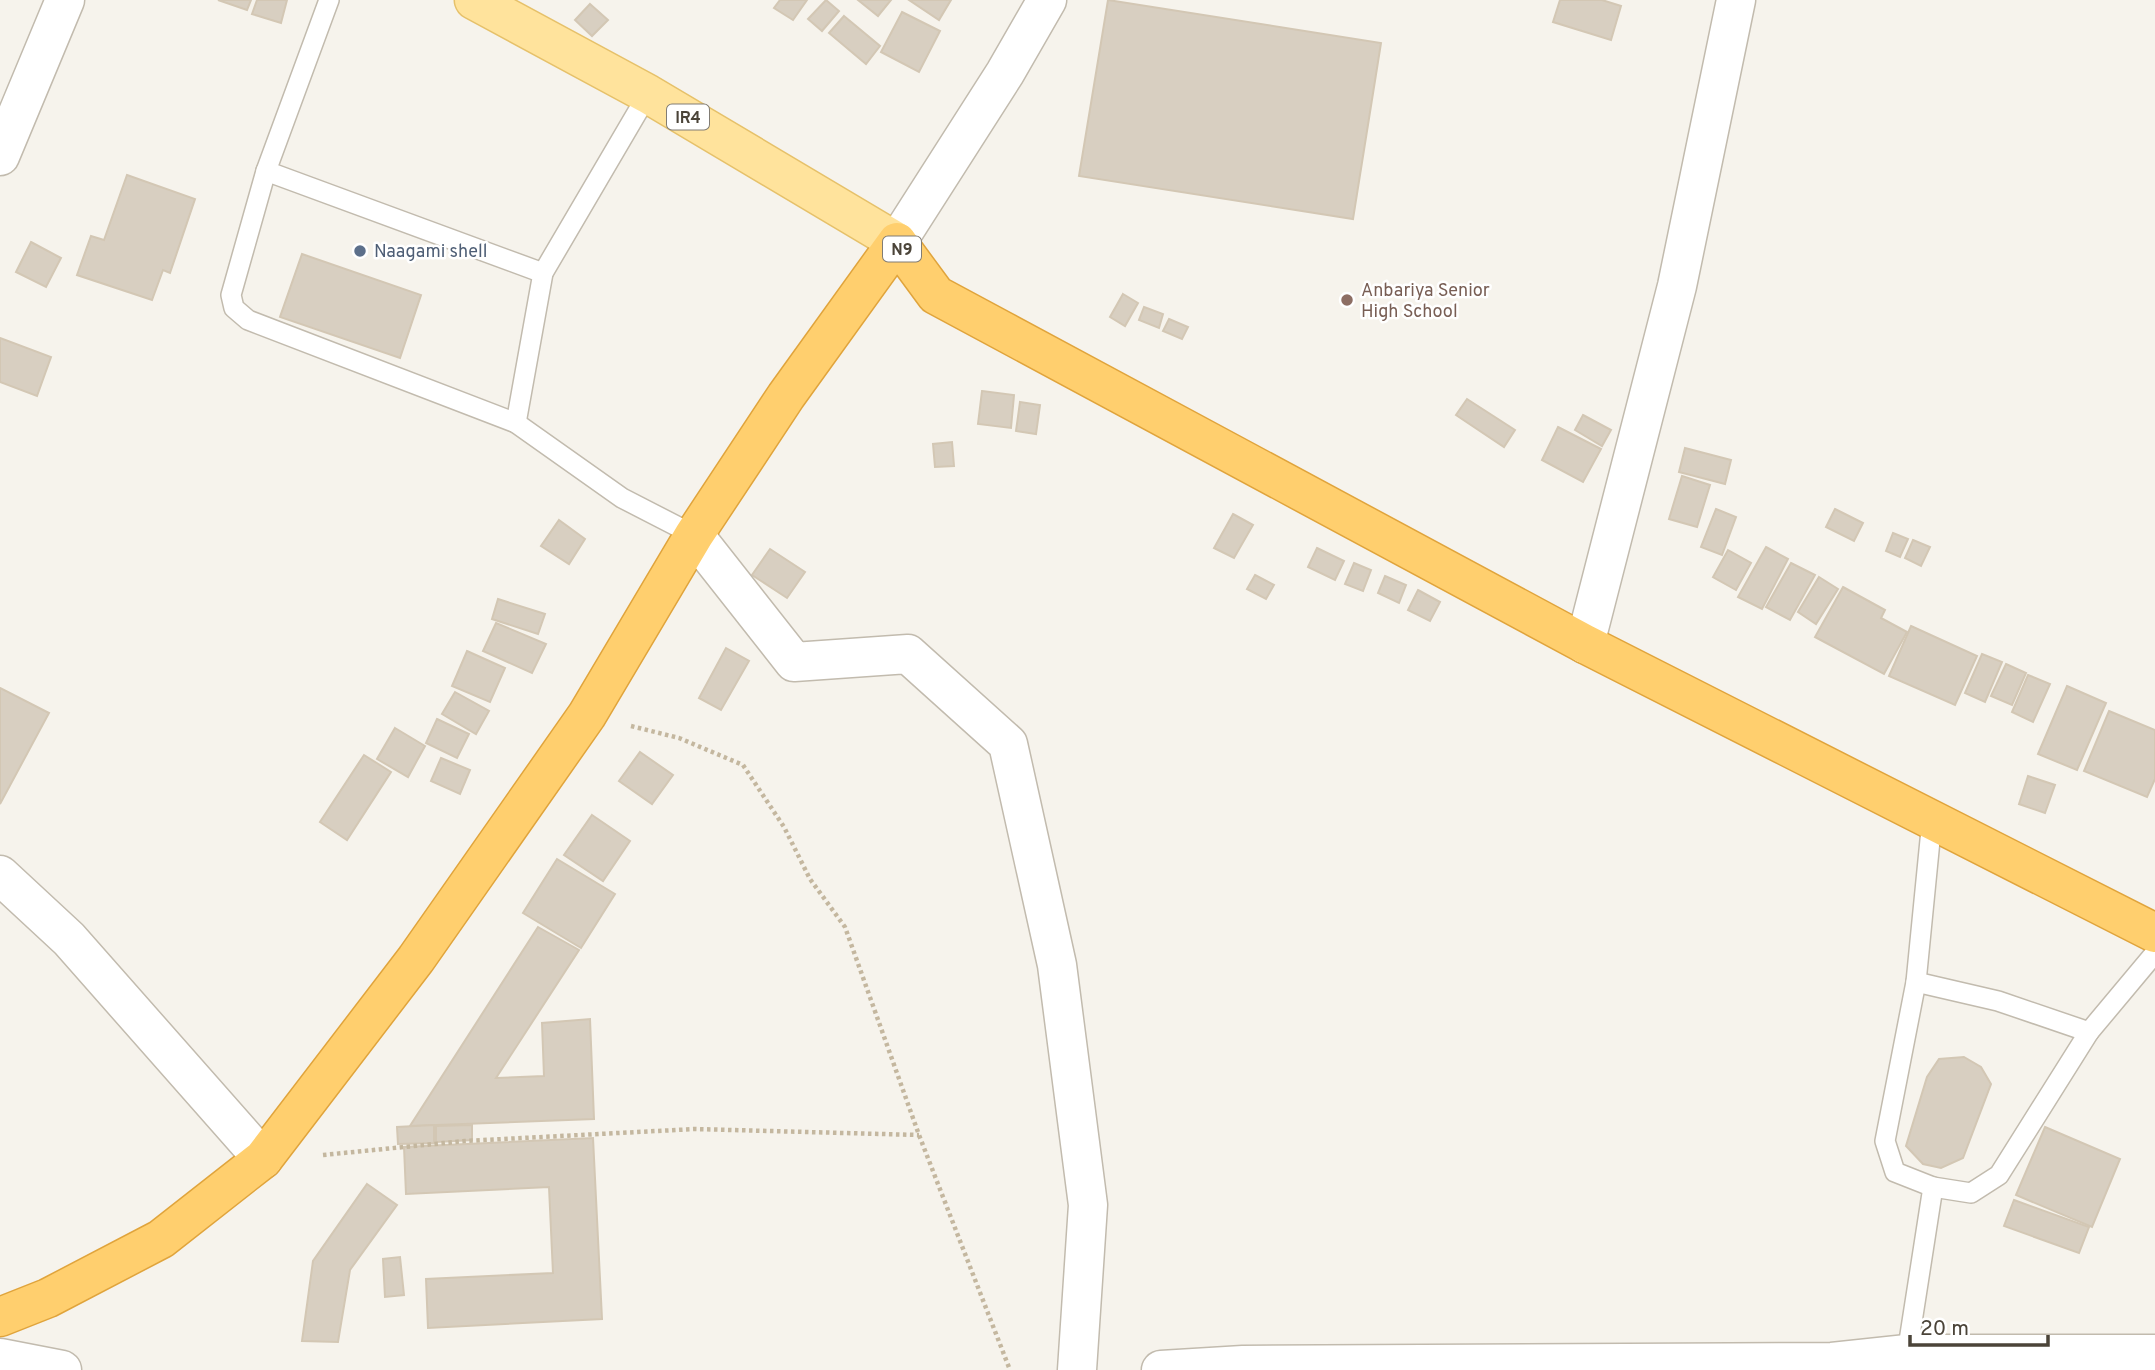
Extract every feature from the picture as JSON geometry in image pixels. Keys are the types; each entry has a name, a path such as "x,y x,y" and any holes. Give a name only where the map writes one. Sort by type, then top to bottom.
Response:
{"highway":[{"name":"N9","path":"0,1317 48,1298 161,1239 263,1159 416,959 587,715 694,535 786,396 897,242 936,295 1585,644 2155,933"}],"main road":[{"name":"IR4","path":"474,0 648,94 897,242"}],"street":[{"path":"0,156 65,0"},
{"path":"897,242 1005,73 1047,0"},
{"path":"1585,644 1676,286 1736,0"},
{"path":"694,535 794,662 908,654 1008,744 1056,965 1088,1205 1077,1370"},
{"path":"0,875 69,939 263,1159"},
{"path":"1161,1370 1243,1367 1832,1366 1907,1354 2155,1354"},
{"path":"0,1358 62,1370"}],"lane":[{"path":"329,0 266,171 232,295 234,307 248,320 516,423 622,498 694,535"},
{"path":"516,423 543,273 648,94"},
{"path":"266,171 543,273"},
{"path":"1932,820 1916,982 1885,1141 1895,1172 1933,1187 1971,1193 1986,1186 1999,1174 2089,1032 2155,953"},
{"path":"1916,982 1998,1001 2089,1032"},
{"path":"1907,1354 1933,1187"}],"path":[{"path":"587,715 679,737 743,765 784,827 810,879 845,927 919,1135 1010,1370"},
{"path":"263,1159 396,1146 695,1129 919,1135"}],"building":[{"path":"218,0 251,0 247,10"},
{"path":"257,0 287,0 281,23 252,14"},
{"path":"780,0 807,0 793,20 774,8"},
{"path":"826,0 839,11 822,31 808,19"},
{"path":"858,0 891,0 878,16"},
{"path":"909,0 951,0 939,20"},
{"path":"1108,0 1381,43 1353,219 1079,176"},
{"path":"1560,0 1602,0 1621,6 1611,40 1553,22"},
{"path":"590,4 608,20 592,36 575,20"},
{"path":"902,12 940,31 919,72 881,52"},
{"path":"844,16 880,46 866,64 829,33"},
{"path":"127,175 195,199 170,273 163,270 152,300 77,275 91,236 104,240"},
{"path":"31,242 61,258 46,287 16,272"},
{"path":"302,254 421,295 400,358 280,317"},
{"path":"1123,294 1138,303 1125,326 1110,317"},
{"path":"1144,307 1163,314 1159,328 1139,320"},
{"path":"1169,319 1188,327 1182,339 1163,331"},
{"path":"0,338 51,357 37,396 0,382"},
{"path":"982,391 1014,395 1011,428 978,424"},
{"path":"1467,399 1515,430 1504,447 1456,415"},
{"path":"1020,402 1040,405 1036,434 1016,431"},
{"path":"1583,415 1611,430 1602,446 1575,430"},
{"path":"1558,427 1601,449 1583,482 1542,460"},
{"path":"952,442 954,466 935,467 933,444"},
{"path":"1685,448 1731,460 1725,484 1679,472"},
{"path":"1682,476 1710,485 1697,527 1669,519"},
{"path":"1716,509 1736,517 1722,555 1701,547"},
{"path":"1835,509 1863,523 1854,541 1826,527"},
{"path":"1233,514 1253,525 1234,558 1214,548"},
{"path":"559,520 585,539 569,564 541,546"},
{"path":"1893,533 1908,539 1900,557 1886,551"},
{"path":"1913,540 1930,547 1921,566 1905,558"},
{"path":"1766,547 1788,559 1762,609 1738,597"},
{"path":"1317,548 1344,561 1335,580 1308,567"},
{"path":"770,549 805,572 787,598 752,575"},
{"path":"1728,550 1751,563 1736,590 1713,577"},
{"path":"1354,563 1371,570 1363,591 1345,584"},
{"path":"1791,563 1815,575 1790,620 1766,607"},
{"path":"1255,575 1274,585 1266,599 1247,589"},
{"path":"1385,576 1406,585 1399,603 1378,593"},
{"path":"1819,577 1838,589 1816,624 1798,612"},
{"path":"1843,587 1885,610 1881,618 1907,632 1884,674 1815,637"},
{"path":"1418,590 1440,602 1430,621 1408,610"},
{"path":"498,599 545,614 538,634 492,619"},
{"path":"496,623 546,644 532,673 483,651"},
{"path":"1911,626 1977,656 1955,705 1889,676"},
{"path":"726,648 749,661 721,710 699,698"},
{"path":"467,651 505,668 490,702 452,686"},
{"path":"1982,654 2002,662 1985,702 1965,693"},
{"path":"2006,664 2026,673 2012,705 1991,696"},
{"path":"2028,675 2050,684 2033,722 2012,712"},
{"path":"2067,686 2106,703 2077,770 2038,754"},
{"path":"0,688 49,713 0,804"},
{"path":"455,692 489,711 476,734 442,714"},
{"path":"2109,711 2155,730 2155,779 2147,797 2084,771"},
{"path":"437,719 469,734 457,758 426,743"},
{"path":"395,728 425,746 408,777 377,759"},
{"path":"640,752 673,775 652,804 619,781"},
{"path":"364,755 391,772 347,840 320,822"},
{"path":"441,758 470,770 460,794 431,781"},
{"path":"2028,776 2055,785 2045,813 2019,804"},
{"path":"592,815 630,841 603,881 564,855"},
{"path":"557,859 615,894 581,948 523,913"},
{"path":"538,927 579,950 496,1078 544,1076 542,1023 590,1019 594,1119 410,1126"},
{"path":"1964,1057 1981,1067 1991,1084 1963,1158 1941,1168 1923,1164 1906,1146 1927,1077 1939,1059"},
{"path":"434,1125 434,1143 398,1144 397,1127"},
{"path":"472,1125 472,1140 436,1142 436,1126"},
{"path":"2045,1127 2120,1159 2092,1227 2016,1195"},
{"path":"593,1138 602,1319 428,1328 426,1279 553,1273 549,1187 406,1194 404,1147"},
{"path":"367,1184 397,1205 350,1270 338,1342 302,1341 313,1261"},
{"path":"2014,1200 2089,1227 2079,1253 2004,1226"},
{"path":"400,1257 404,1295 385,1297 383,1259"}],"place":[{"name":"Naagami shell","path":"360,251"},
{"name":"Anbariya Senior High School","path":"1347,300"}]}
